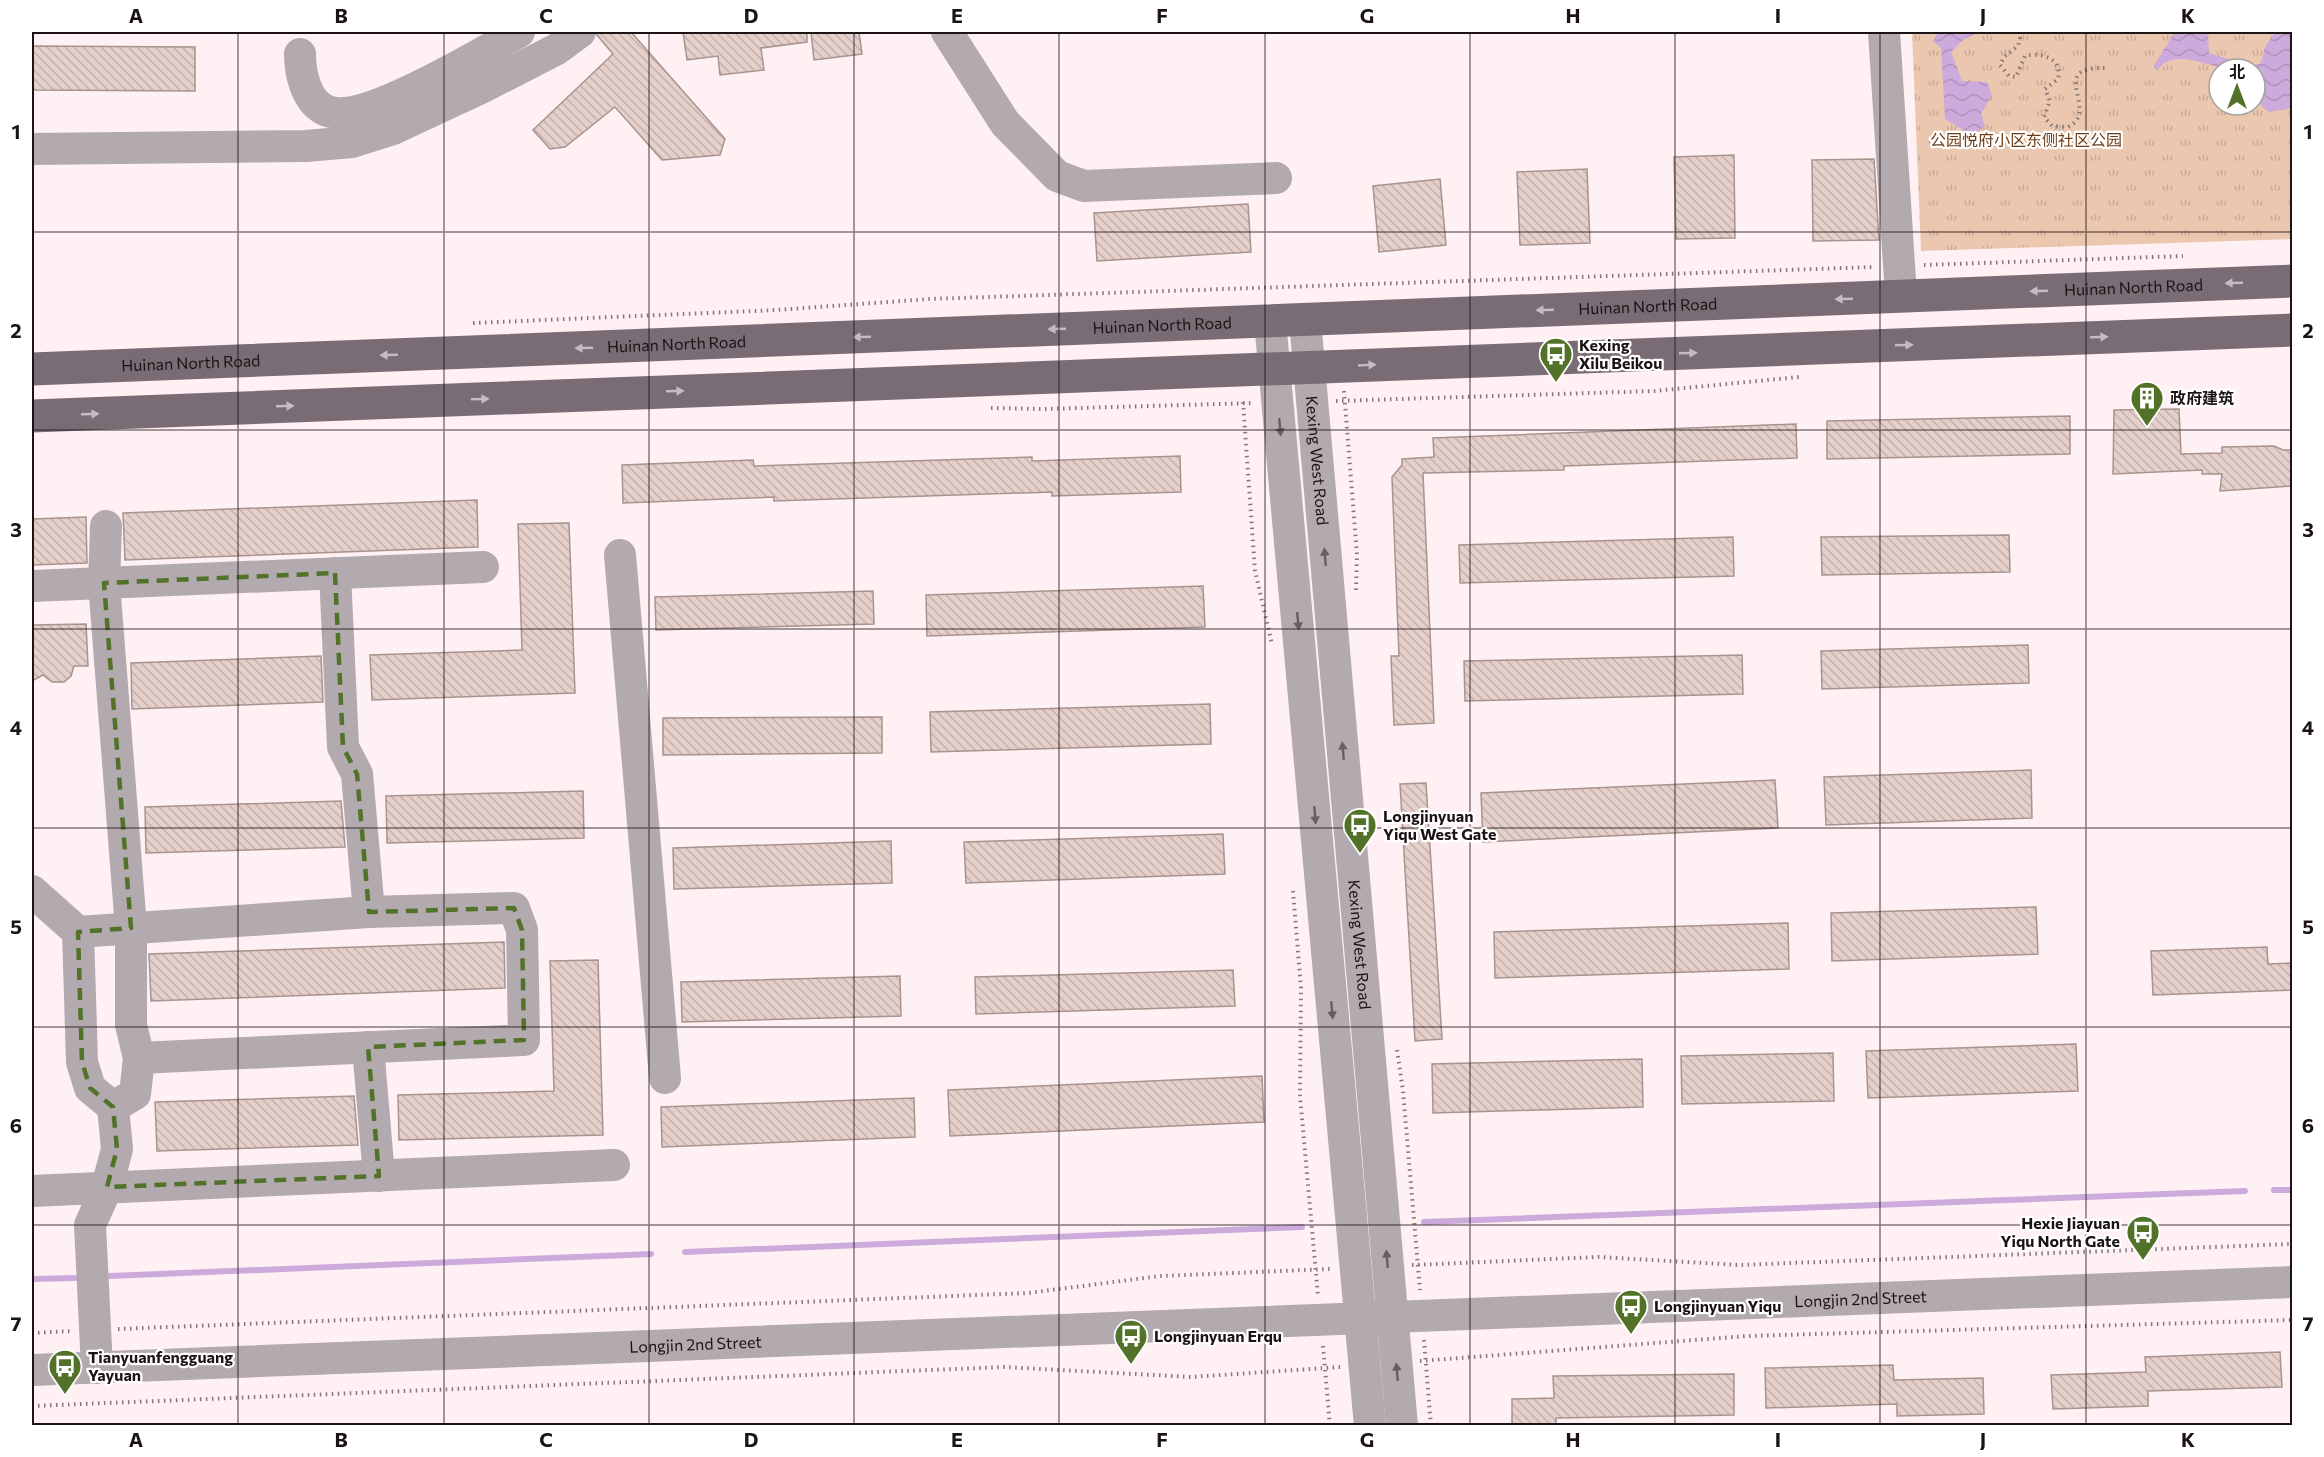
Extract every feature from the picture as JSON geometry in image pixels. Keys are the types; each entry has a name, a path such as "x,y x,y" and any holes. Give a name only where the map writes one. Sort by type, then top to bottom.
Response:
{"main road":[{"name":"Huinan North Road","path":"32,369 1305,320 1900,281 2292,281"},
{"path":"32,416 2292,330"}],"street":[{"path":"300,54 305,84 312,97 327,112 338,112 366,107 423,86 519,32"},
{"path":"32,149 306,146 352,142 393,129 483,87 556,49 580,32"},
{"path":"947,32 1005,123 1057,176 1084,186 1276,178"},
{"path":"1884,32 1900,281"},
{"name":"Kexing West Road","path":"1305,320 1402,1425"},
{"name":"Kexing West Road","path":"1270,321 1370,1425"},
{"path":"106,526 104,583 131,928 131,1025 139,1058 135,1094 113,1107"},
{"path":"620,555 665,1078"},
{"path":"32,586 483,567"},
{"path":"334,573 343,747 357,774 369,912"},
{"path":"32,891 78,932 369,912 514,908 522,930 524,1040 139,1058"},
{"path":"78,932 82,1062 90,1088 113,1107 117,1149 106,1187 90,1225 97,1368"},
{"path":"368,1047 379,1176"},
{"path":"32,1191 614,1165"},
{"name":"Longjin 2nd Street","path":"32,1370 2292,1282"}],"path":[{"path":"2016,32 2020,38 2018,46 2004,57 2000,65 2009,76 2016,77 2025,56 2043,54 2054,61 2058,79 2045,89 2050,101 2044,117 2052,126 2068,127 2078,118 2080,105 2075,81 2078,74 2090,68 2108,68"},
{"path":"469,323 777,310 929,299 1900,281 2190,256"},
{"path":"1397,399 1654,391 1808,376"},
{"path":"1245,428 1255,571 1273,651"},
{"path":"1293,881 1301,988 1300,1096 1330,1425"},
{"path":"1388,1266 1599,1257 1739,1265 2292,1244"},
{"path":"32,1333 1028,1293 1160,1276 1356,1268"},
{"path":"1396,1363 1747,1336 2292,1320"},
{"path":"32,1407 1004,1367 1191,1377 1365,1365"}],"highlighted area":[{"path":"335,573 343,747 357,774 369,912 514,908 522,930 524,1040 368,1047 379,1176 107,1187 117,1149 113,1107 90,1088 82,1062 78,932 131,928 104,583"}],"green space":[{"name":"公园悦府小区东侧社区公园","path":"1912,32 2292,32 2292,239 1921,251"}],"water":[{"path":"1938,32 1978,32 1963,40 1951,52 1962,81 1987,82 1992,95 1981,114 1985,126 1973,136 1945,119 1941,48 1933,41"},
{"path":"2175,32 2208,32 2209,53 2222,57 2207,57 2207,64 2179,59 2171,60 2157,70 2153,67"},
{"path":"2275,32 2292,32 2292,108 2267,110 2267,57 2262,57 2265,47"}],"building":[{"path":"598,32 631,32 725,139 720,155 662,160 615,107 565,147 550,149 533,130 613,54 597,35"},
{"path":"683,32 807,32 807,42 761,48 764,70 720,75 718,56 687,60"},
{"path":"811,32 859,32 862,54 814,60"},
{"path":"32,46 195,47 195,91 32,90"},
{"path":"1734,155 1735,238 1676,239 1674,157"},
{"path":"1874,159 1879,240 1813,241 1812,160"},
{"path":"1587,169 1590,243 1520,245 1517,172"},
{"path":"1440,179 1446,245 1379,252 1373,186"},
{"path":"1248,204 1251,252 1097,261 1094,213"},
{"path":"2179,409 2181,454 2222,453 2222,447 2274,446 2283,450 2292,450 2292,486 2220,491 2222,474 2202,474 2202,470 2113,474 2114,410"},
{"path":"2070,416 2070,454 1827,459 1827,421"},
{"path":"1796,424 1797,458 1564,466 1564,470 1423,473 1434,723 1394,725 1391,656 1399,656 1392,477 1402,465 1402,459 1434,457 1433,438"},
{"path":"1180,456 1181,492 1052,496 1052,492 774,501 774,497 623,503 622,465 753,460 754,466 1032,457 1032,461"},
{"path":"477,500 478,547 125,560 123,513"},
{"path":"86,517 87,563 32,565 32,519"},
{"path":"569,523 575,693 372,700 370,655 522,650 518,524"},
{"path":"2009,535 2010,572 1822,575 1821,537"},
{"path":"1733,537 1734,576 1460,583 1459,545"},
{"path":"1203,586 1205,627 927,636 926,595"},
{"path":"873,591 874,624 656,630 655,597"},
{"path":"86,624 88,666 74,666 71,676 64,682 52,682 43,675 32,681 32,625"},
{"path":"2028,645 2029,683 1822,689 1821,651"},
{"path":"1742,655 1743,694 1465,701 1464,661"},
{"path":"321,656 323,702 132,709 131,663"},
{"path":"1210,704 1211,744 931,752 930,712"},
{"path":"882,717 882,753 663,755 663,718"},
{"path":"2031,770 2032,818 1826,825 1824,777"},
{"path":"1775,780 1778,828 1483,842 1481,793"},
{"path":"1426,783 1442,1039 1415,1041 1400,784"},
{"path":"583,791 584,838 387,843 386,796"},
{"path":"341,801 345,847 146,853 145,807"},
{"path":"1223,834 1225,874 966,883 964,842"},
{"path":"891,841 892,883 674,889 673,848"},
{"path":"2036,907 2038,954 1832,961 1831,913"},
{"path":"1788,923 1789,969 1495,978 1494,932"},
{"path":"504,942 505,988 151,1001 149,954"},
{"path":"2267,947 2268,964 2292,963 2292,990 2153,995 2151,951"},
{"path":"598,960 603,1135 399,1140 398,1095 554,1091 550,961"},
{"path":"1233,970 1235,1006 976,1014 975,977"},
{"path":"900,976 901,1016 682,1022 681,982"},
{"path":"2076,1044 2078,1091 1868,1098 1866,1051"},
{"path":"1833,1053 1834,1101 1682,1104 1681,1056"},
{"path":"1642,1059 1643,1107 1433,1113 1432,1064"},
{"path":"1262,1076 1264,1122 950,1136 948,1090"},
{"path":"354,1096 358,1145 157,1151 155,1102"},
{"path":"914,1098 915,1137 662,1147 661,1107"},
{"path":"2280,1352 2282,1387 2148,1391 2148,1406 2053,1409 2051,1375 2146,1372 2145,1357"},
{"path":"1893,1365 1894,1380 1983,1378 1984,1414 1897,1416 1897,1404 1766,1408 1765,1368"},
{"path":"1734,1374 1734,1415 1556,1418 1556,1425 1512,1425 1512,1399 1554,1398 1553,1376"}],"waterway":[{"path":"2274,1190 2292,1190"},
{"path":"1424,1222 2245,1191"},
{"path":"685,1252 1302,1227"},
{"path":"110,1276 651,1254"},
{"path":"32,1279 75,1278"}],"place":[{"name":"Kexing Xilu Beikou","path":"1556,383"},
{"name":"政府建筑","path":"2147,427"},
{"name":"Longjinyuan Yiqu West Gate","path":"1360,854"},
{"name":"Hexie Jiayuan Yiqu North Gate","path":"2143,1261"},
{"name":"Longjinyuan Yiqu","path":"1631,1335"},
{"name":"Longjinyuan Erqu","path":"1131,1365"},
{"name":"Tianyuanfengguang Yayuan","path":"65,1395"}]}
